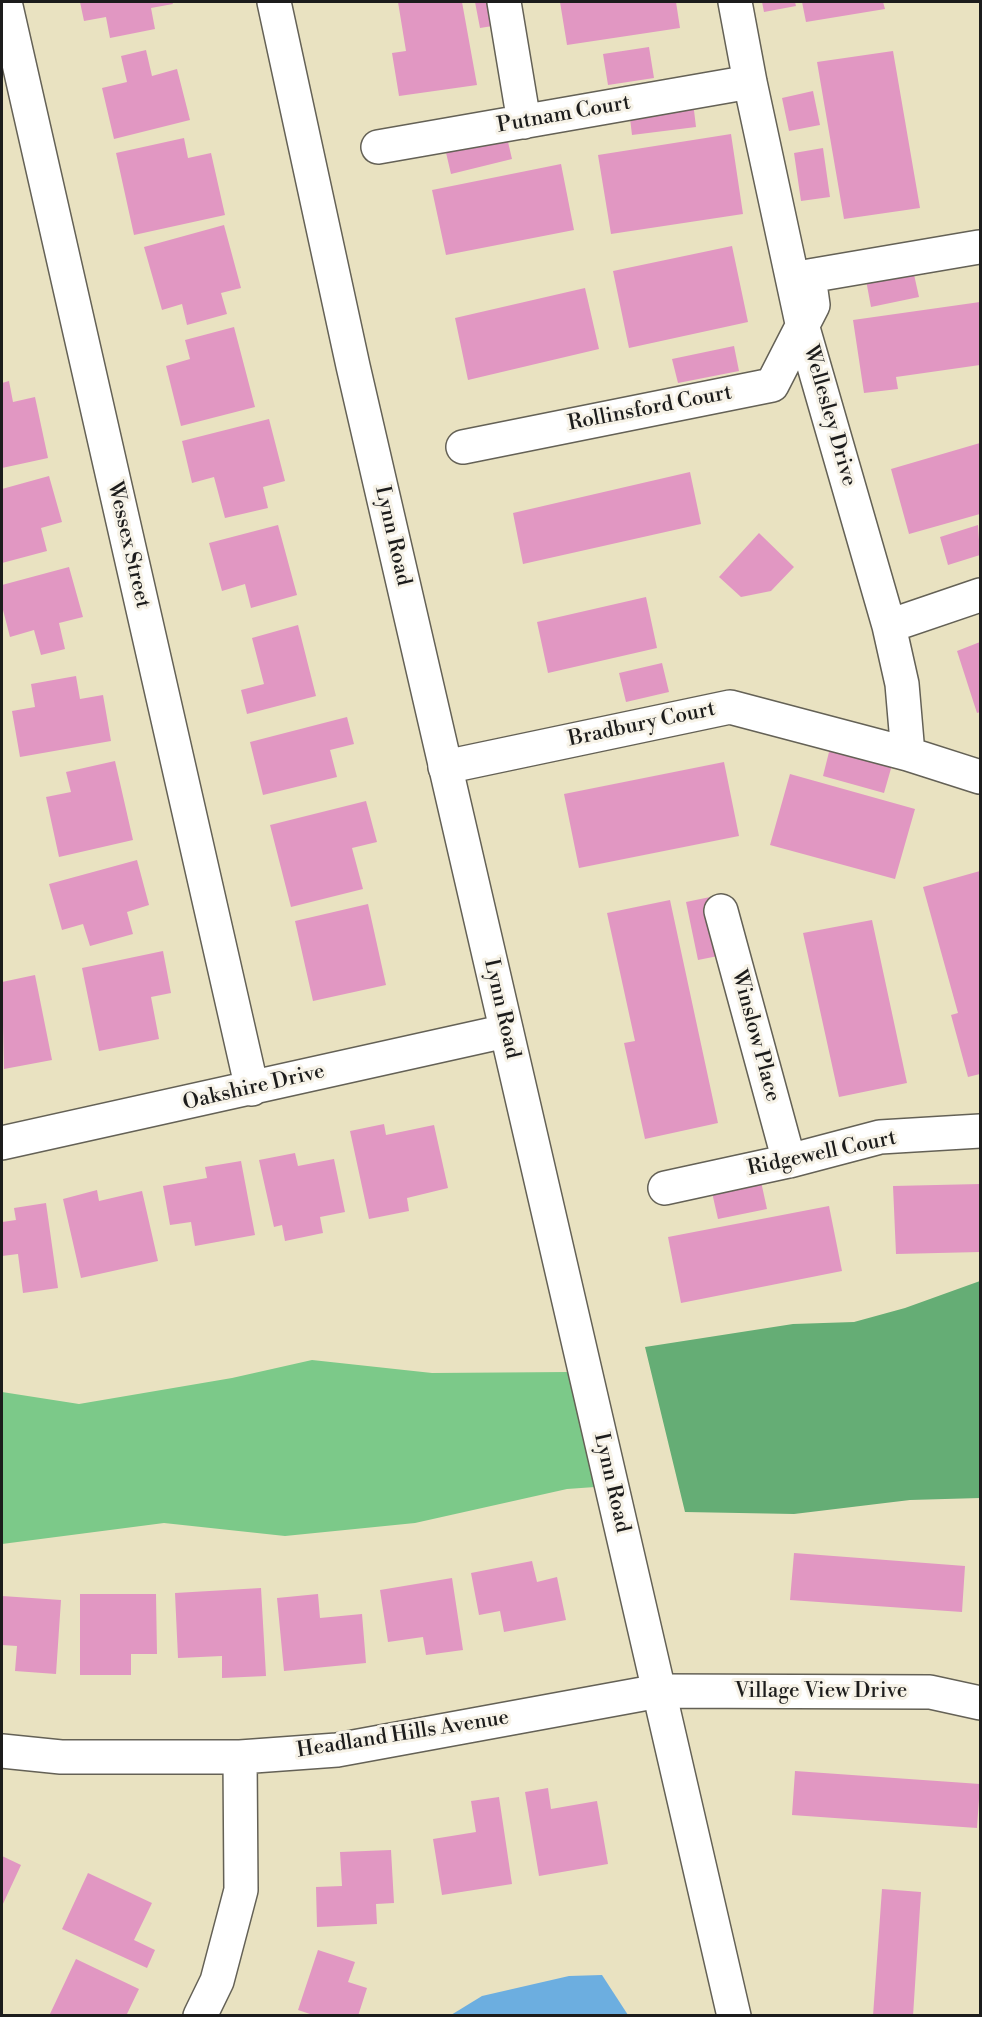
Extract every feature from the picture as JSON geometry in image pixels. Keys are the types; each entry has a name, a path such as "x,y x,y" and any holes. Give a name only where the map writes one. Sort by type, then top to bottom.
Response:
{"street":[{"name":"Wessex Street","path":"5,2 252,1089"},
{"name":"Lynn Road","path":"274,2 353,366 734,2016"},
{"path":"504,2 524,122"},
{"name":"Wellesley Drive","path":"735,2 803,328 889,626 902,684 908,754"},
{"name":"Putnam Court","path":"378,147 750,82"},
{"path":"803,328 813,305 809,276 979,247"},
{"name":"Rollinsford Court","path":"463,447 772,385 803,328"},
{"path":"889,626 981,595"},
{"name":"Bradbury Court","path":"446,767 730,707 908,754"},
{"path":"908,754 981,777"},
{"name":"Winslow Place","path":"721,911 789,1161"},
{"name":"Oakshire Drive","path":"2,1143 506,1031"},
{"name":"Ridgewell Court","path":"665,1188 789,1161 880,1137 981,1131"},
{"name":"Village View Drive","path":"659,1691 930,1692 981,1703"},
{"name":"Headland Hills Avenue","path":"2,1751 61,1757 240,1757 337,1750 659,1691"},
{"path":"200,2016 217,1981 241,1890 240,1757"}],"green space":[{"path":"980,1281 980,1498 910,1500 794,1514 685,1512 645,1347 793,1324 854,1322 905,1308"},
{"path":"312,1360 432,1373 569,1372 595,1487 567,1489 415,1523 285,1536 164,1523 2,1544 2,1392 79,1404 232,1378"}],"water":[{"path":"602,1975 628,2015 451,2015 482,1996 569,1976"}],"building":[{"path":"80,2 172,2 173,4 151,8 155,29 110,38 106,17 84,21"},
{"path":"398,2 462,2 477,85 399,96 392,53 406,51"},
{"path":"475,2 501,2 505,24 480,28"},
{"path":"560,2 676,2 680,28 567,45"},
{"path":"762,2 795,2 796,6 764,12"},
{"path":"802,2 883,2 885,9 806,22"},
{"path":"649,47 654,78 608,85 603,54"},
{"path":"146,50 152,76 177,69 190,120 114,139 102,88 127,82 121,56"},
{"path":"893,51 920,208 844,219 817,62"},
{"path":"813,91 820,125 789,131 782,98"},
{"path":"693,102 696,127 632,135 629,110"},
{"path":"505,129 512,159 451,174 444,144"},
{"path":"731,134 743,214 611,234 598,155"},
{"path":"184,138 188,158 211,153 225,215 134,235 116,153"},
{"path":"823,148 830,197 801,201 794,153"},
{"path":"561,164 574,230 446,255 432,190"},
{"path":"224,225 241,288 221,293 227,314 187,325 182,304 162,310 144,247"},
{"path":"732,246 748,322 629,348 613,271"},
{"path":"913,270 919,297 871,307 866,280"},
{"path":"585,288 599,349 468,380 455,318"},
{"path":"980,302 980,365 896,377 898,389 864,393 853,320"},
{"path":"234,327 255,407 181,426 166,366 190,359 185,340"},
{"path":"734,346 739,371 678,383 672,359"},
{"path":"9,381 13,402 35,397 48,458 2,468 2,383"},
{"path":"269,419 285,481 263,487 268,508 225,518 214,477 192,483 182,441"},
{"path":"980,443 980,514 909,534 891,469"},
{"path":"690,472 701,524 523,564 513,513"},
{"path":"49,476 62,522 41,528 47,551 2,563 2,489"},
{"path":"278,525 297,595 251,608 245,584 222,591 209,543"},
{"path":"978,525 980,555 948,565 940,537"},
{"path":"759,533 794,567 771,591 741,597 719,577"},
{"path":"69,567 83,617 59,623 65,649 41,655 34,630 10,637 2,606 2,585"},
{"path":"646,597 657,648 548,673 537,622"},
{"path":"298,625 316,696 247,714 241,690 264,684 252,638"},
{"path":"980,642 980,712 977,713 957,651"},
{"path":"662,663 669,692 626,702 619,673"},
{"path":"76,676 80,699 103,695 111,741 20,757 12,711 35,707 31,684"},
{"path":"347,717 354,744 330,750 337,777 263,795 250,742"},
{"path":"830,748 892,765 884,793 823,776"},
{"path":"115,761 133,840 59,857 46,797 71,792 66,772"},
{"path":"724,762 739,836 579,868 564,794"},
{"path":"790,774 915,809 895,879 770,845"},
{"path":"366,801 377,842 352,848 363,889 291,907 270,825"},
{"path":"137,860 149,905 127,912 133,934 90,946 83,924 62,930 49,884"},
{"path":"980,871 980,1074 968,1077 951,1015 958,1013 923,887"},
{"path":"715,896 728,954 698,960 686,902"},
{"path":"670,900 718,1123 645,1139 624,1043 635,1041 607,913"},
{"path":"368,904 386,985 313,1001 295,921"},
{"path":"872,920 907,1083 839,1097 803,933"},
{"path":"163,951 171,993 151,997 159,1039 99,1051 82,968"},
{"path":"35,975 52,1060 4,1069 2,982"},
{"path":"384,1124 386,1135 434,1125 448,1188 407,1198 409,1211 369,1219 350,1131"},
{"path":"295,1153 298,1166 334,1159 345,1212 320,1217 323,1233 285,1241 282,1225 274,1227 259,1160"},
{"path":"241,1161 255,1235 195,1246 191,1222 170,1225 163,1186 207,1178 205,1167"},
{"path":"760,1177 767,1209 718,1219 711,1188"},
{"path":"980,1184 980,1252 896,1254 893,1186"},
{"path":"97,1190 99,1201 142,1191 158,1261 81,1278 63,1199"},
{"path":"46,1203 58,1288 23,1293 18,1254 2,1256 2,1222 16,1220 14,1208"},
{"path":"829,1206 842,1271 681,1303 668,1237"},
{"path":"794,1553 965,1566 962,1612 790,1600"},
{"path":"532,1561 537,1582 557,1577 566,1620 504,1632 500,1611 479,1615 471,1573"},
{"path":"452,1578 463,1650 426,1655 423,1637 388,1642 380,1590"},
{"path":"261,1588 266,1676 222,1678 222,1656 178,1658 175,1593"},
{"path":"80,1594 156,1594 157,1654 131,1654 131,1675 80,1675"},
{"path":"318,1594 320,1618 362,1614 366,1663 284,1671 277,1598"},
{"path":"2,1596 61,1600 56,1674 15,1671 17,1646 2,1645"},
{"path":"795,1771 980,1784 977,1828 792,1815"},
{"path":"548,1788 551,1809 597,1801 608,1864 539,1876 525,1792"},
{"path":"499,1797 512,1884 442,1895 433,1839 476,1832 471,1801"},
{"path":"391,1850 394,1903 376,1904 377,1924 317,1927 316,1887 342,1886 340,1852"},
{"path":"2,1856 21,1865 2,1906"},
{"path":"88,1873 152,1903 134,1940 155,1950 147,1968 62,1929"},
{"path":"882,1889 921,1892 913,2016 873,2016"},
{"path":"318,1950 355,1962 348,1982 367,1988 358,2016 316,2016 298,2010"},
{"path":"76,1959 139,1989 126,2016 49,2016"}]}
